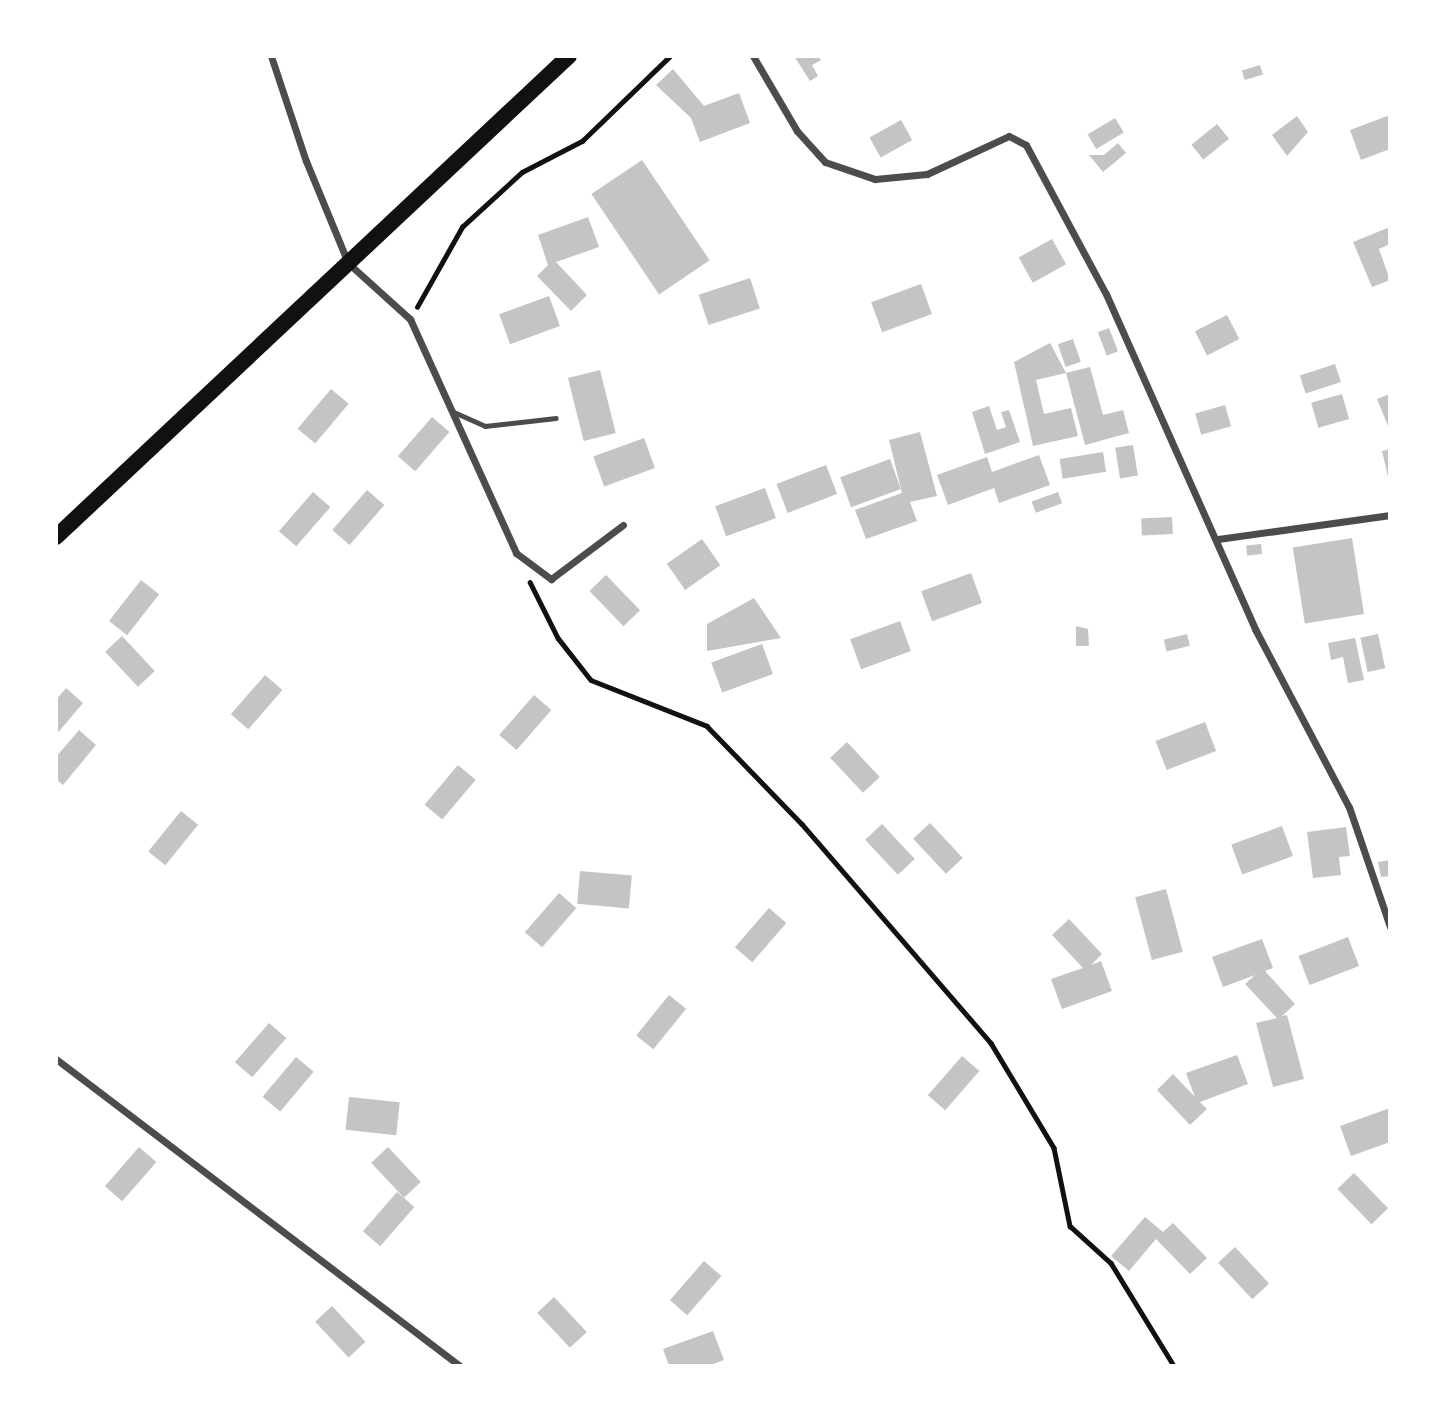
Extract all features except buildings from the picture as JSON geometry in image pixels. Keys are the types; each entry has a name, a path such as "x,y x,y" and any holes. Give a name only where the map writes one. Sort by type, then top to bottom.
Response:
{"highway":[{"path":"56,537 569,56"}],"street":[{"path":"271,56 306,161 348,263 410,319 516,553 551,579 623,525"},
{"path":"753,56 797,131 825,162 875,178 927,174 1009,136 1026,145 1106,294 1218,539 1255,629 1349,807 1390,927"},
{"path":"1218,539 1390,515"},
{"path":"56,1059 460,1366"}],"lane":[{"path":"453,412 485,426 556,418"}],"path":[{"path":"410,319 462,227 522,172 582,141 670,56"},
{"path":"516,553 558,638 591,680 706,726 802,824 991,1043 1054,1148 1070,1226 1111,1263 1174,1366"}]}
